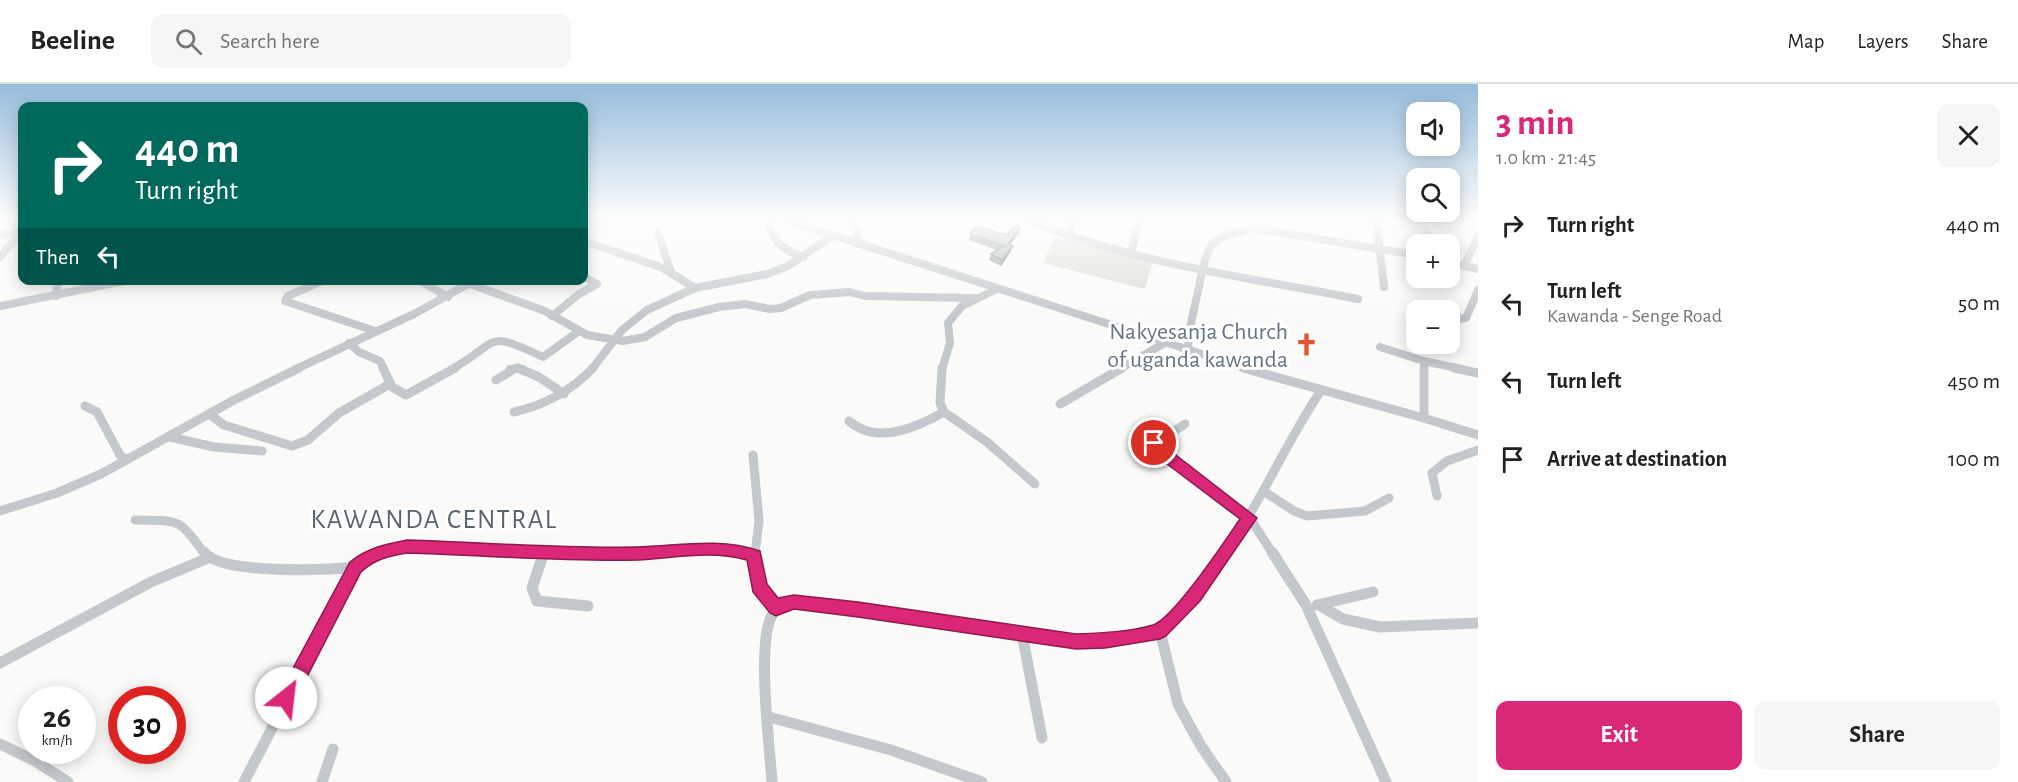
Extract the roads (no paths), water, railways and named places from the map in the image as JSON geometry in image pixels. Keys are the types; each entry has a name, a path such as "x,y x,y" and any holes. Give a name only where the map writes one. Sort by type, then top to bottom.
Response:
{"street":[{"path":"620,252 671,272 694,288"},
{"path":"664,252 671,272"},
{"path":"788,252 804,257"},
{"path":"514,412 535,407 564,394 583,379 622,330 647,310 694,288 767,274 811,252"},
{"path":"880,252 1163,344 1320,392 1424,418 1478,435"},
{"path":"1131,252 1358,299"},
{"path":"1188,351 1200,277 1210,252"},
{"path":"1380,252 1384,287"},
{"path":"1464,266 1471,252"},
{"path":"1181,264 1200,277"},
{"path":"1460,265 1478,269"},
{"path":"552,316 579,294 597,284 588,279"},
{"path":"56,296 57,285"},
{"path":"0,306 107,285"},
{"path":"313,285 288,296 285,301 375,331"},
{"path":"428,285 448,297"},
{"path":"0,512 57,493 126,460 209,414 349,343 448,297 468,285"},
{"path":"480,285 530,305 579,331 599,339 614,340 639,339 676,318 719,307 745,304 770,309 781,308 810,295 850,292 871,296 974,298"},
{"path":"997,290 974,298 955,312 948,323 950,343 943,360 940,403 944,412 987,442 1035,484"},
{"path":"1460,320 1466,318 1478,290"},
{"path":"349,343 355,350 380,361 390,384 404,394 411,394 451,368 465,362 481,347 494,340 510,341 543,357 579,331"},
{"path":"1060,404 1163,344"},
{"path":"1380,346 1424,361 1478,373"},
{"path":"1424,361 1424,418"},
{"path":"496,380 512,369 519,368 548,382 564,394"},
{"path":"209,414 224,425 292,446 308,440 339,412 390,384"},
{"path":"772,782 764,647 766,626 776,608 784,603 794,602 1076,642 1160,631 1194,596 1250,518 1304,416 1320,392"},
{"path":"85,406 97,412 120,455 126,460"},
{"path":"849,421 863,431 875,433 923,424 944,412"},
{"path":"1185,424 1154,443 1155,448 1250,518 1306,605 1386,782"},
{"path":"170,437 214,447 262,451"},
{"path":"1437,496 1432,473 1447,461 1478,450"},
{"path":"753,455 759,521 754,555 759,587 776,608"},
{"path":"1265,492 1294,511 1307,516 1365,511 1389,498"},
{"path":"135,520 173,521 183,525 208,558 228,566 321,570 356,567"},
{"path":"244,782 356,567 366,558 386,550 407,547 637,553 710,547 754,555"},
{"path":"544,551 532,588 537,601 588,606"},
{"path":"0,663 51,638 151,582 208,558"},
{"path":"1306,605 1319,605 1373,592"},
{"path":"1319,605 1343,619 1380,627 1478,623"},
{"path":"1160,631 1178,704 1201,746 1226,782"},
{"path":"1022,634 1042,738"},
{"path":"769,717 891,750 982,782"},
{"path":"1,746 35,761 68,782"},
{"path":"322,782 333,749"}],"place":[{"name":"Nakyesanja Church of uganda kawanda","path":"1306,345"}],"district":[{"name":"KAWANDA CENTRAL","path":"434,519"}]}
